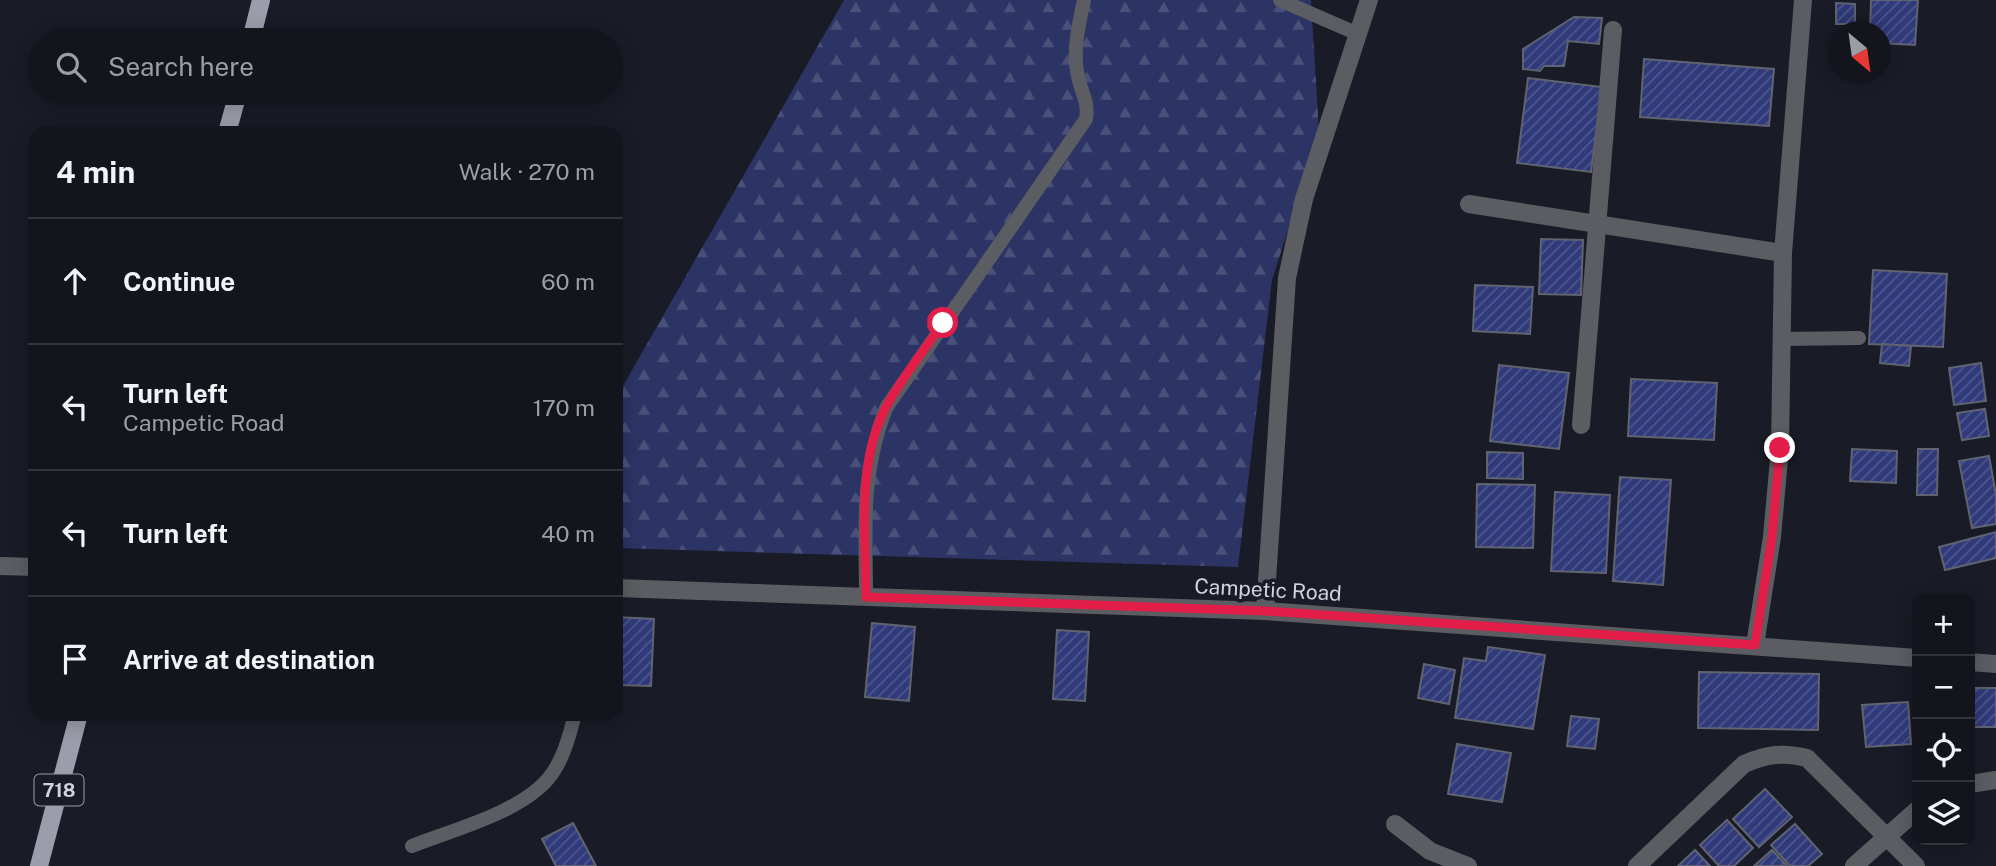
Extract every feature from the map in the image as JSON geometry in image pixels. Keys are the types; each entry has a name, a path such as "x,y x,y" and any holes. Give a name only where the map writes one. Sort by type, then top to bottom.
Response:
{"main road":[{"path":"254,28 261,0"},
{"path":"230,126 235,105"},
{"name":"718","path":"39,866 77,721"}],"street":[{"path":"1265,611 1287,278 1304,199 1369,0"},
{"path":"1755,645 1772,537 1780,448 1783,253 1803,0"},
{"path":"1581,425 1613,30"},
{"path":"1469,204 1783,253"},
{"path":"0,566 28,568"},
{"name":"Campetic Road","path":"623,589 1265,611 1912,657"},
{"path":"1975,662 1996,664"},
{"path":"1637,866 1744,764 1776,754 1807,758 1916,866"},
{"path":"1975,783 1996,780"},
{"path":"1854,866 1885,835 1912,814"},
{"path":"1395,824 1430,851 1468,866"}],"lane":[{"path":"866,597 866,485 873,441 886,408 1086,119 1088,107 1077,75 1077,47 1084,0"},
{"path":"1280,0 1358,34"},
{"path":"1783,340 1859,338"},
{"path":"412,846 509,808 547,780 568,744 573,721"}],"green space":[{"path":"844,0 1311,0 1319,132 1272,280 1238,567 623,548 623,386"}],"building":[{"path":"1871,0 1918,0 1915,45 1891,44 1891,21 1870,21"},
{"path":"1836,3 1855,4 1855,21 1836,21"},
{"path":"1574,17 1602,18 1599,44 1568,41 1564,66 1544,66 1540,71 1523,69 1523,49"},
{"path":"1644,59 1774,69 1769,126 1640,117"},
{"path":"1528,78 1602,87 1591,172 1517,163"},
{"path":"1541,239 1583,240 1581,295 1539,294"},
{"path":"1873,270 1947,274 1943,347 1869,344"},
{"path":"1475,285 1533,287 1530,334 1473,331"},
{"path":"1882,344 1911,346 1909,366 1880,363"},
{"path":"1981,363 1986,401 1954,405 1949,368"},
{"path":"1499,365 1569,373 1559,449 1490,441"},
{"path":"1631,379 1717,383 1714,440 1628,436"},
{"path":"1985,409 1989,436 1962,440 1957,413"},
{"path":"1852,449 1897,451 1896,483 1850,481"},
{"path":"1918,449 1938,449 1937,495 1917,495"},
{"path":"1487,452 1523,453 1523,479 1487,478"},
{"path":"1989,456 1996,495 1996,524 1972,528 1959,461"},
{"path":"1620,477 1671,480 1663,585 1613,581"},
{"path":"1477,484 1535,485 1533,548 1476,547"},
{"path":"1555,492 1610,495 1606,573 1551,571"},
{"path":"1996,532 1996,558 1945,570 1939,547"},
{"path":"623,617 654,619 651,686 623,685"},
{"path":"872,623 915,627 909,701 865,697"},
{"path":"1057,630 1089,632 1085,701 1053,699"},
{"path":"1488,647 1545,655 1533,729 1455,718 1464,658 1486,661"},
{"path":"1424,664 1455,670 1449,704 1418,698"},
{"path":"1699,672 1819,674 1818,730 1698,728"},
{"path":"1975,688 1996,688 1996,727 1975,727"},
{"path":"1908,702 1911,744 1866,747 1862,705"},
{"path":"1571,716 1599,719 1595,749 1567,746"},
{"path":"1457,744 1511,753 1502,802 1448,794"},
{"path":"1765,789 1792,817 1759,847 1733,819"},
{"path":"1727,820 1753,848 1734,866 1719,866 1700,845"},
{"path":"573,823 596,866 556,866 542,839"},
{"path":"1795,824 1822,854 1808,866 1790,866 1771,845"},
{"path":"1695,850 1710,866 1678,866"},
{"path":"1772,850 1787,866 1754,866"}],"route":[{"path":"943,323 886,408 873,441 866,485 866,597 1265,611 1755,645 1772,537 1780,448"}]}
